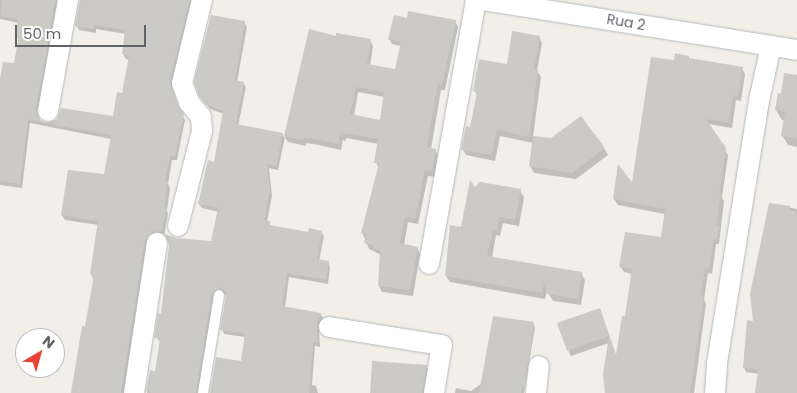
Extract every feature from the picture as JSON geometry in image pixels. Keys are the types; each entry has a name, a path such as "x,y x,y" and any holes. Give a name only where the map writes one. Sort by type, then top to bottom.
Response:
{"street":[{"path":"48,111 68,0"},
{"path":"178,226 202,131 201,118 189,102 182,84 202,0"},
{"path":"429,264 476,0"},
{"name":"Rua 2","path":"482,0 797,50"},
{"path":"715,393 717,363 760,96 771,46"},
{"path":"134,393 157,243"},
{"path":"329,327 442,345 434,393"},
{"path":"536,393 539,366"}],"lane":[{"path":"202,393 219,295"}],"building":[{"path":"2,0 56,0 36,109 40,120 46,123 28,119 20,184 0,181 0,79 3,62 14,63 19,36 15,36 18,19 0,16"},
{"path":"80,0 190,0 170,81 178,106 184,114 175,156 170,156 165,181 168,182 164,208 167,208 161,232 152,232 145,241 121,393 71,393 82,326 85,326 94,275 90,274 98,221 61,215 68,170 104,174 111,135 46,123 57,119 61,108 113,116 117,92 122,93 129,56 122,54 125,30 94,25 93,29 75,26"},
{"path":"408,11 456,20 442,85 438,84 427,147 436,149 432,171 425,170 415,219 405,217 400,243 418,247 410,290 378,286 380,250 373,249 374,245 364,243 366,234 361,233 379,163 374,163 378,139 343,133 343,136 340,135 338,144 315,139 304,138 303,140 284,136 309,29 336,36 336,33 371,39 367,64 395,69 401,42 388,39 394,15 407,18","holes":["356,87 384,92 380,120 350,114"]},
{"path":"211,15 245,21 235,80 244,82 236,124 283,133 276,166 267,164 270,191 264,220 270,221 270,225 308,232 309,228 322,231 317,259 329,261 326,280 287,273 282,306 321,313 317,326 318,343 313,342 309,393 210,393 216,357 241,361 245,333 220,330 226,296 224,290 220,288 212,294 196,393 151,393 146,391 150,370 155,371 160,339 154,338 158,313 161,314 169,245 164,234 176,238 211,241 218,208 198,204 208,160 214,162 223,111 206,105 199,96 194,82"},
{"path":"512,31 540,36 534,69 538,70 529,137 497,130 492,155 461,150 466,126 470,127 477,92 473,91 479,59 507,64"},
{"path":"675,53 689,56 689,58 743,67 738,96 733,95 729,123 706,119 726,148 716,226 719,226 717,239 714,239 709,269 705,268 701,296 704,297 690,393 605,393 603,374 609,336 567,351 557,323 600,308 616,355 622,316 625,316 632,269 619,267 625,232 661,237 665,209 613,199 618,164 632,182 651,57 674,60"},
{"path":"784,73 797,75 797,139 781,136 785,112 775,110 778,93 781,94"},
{"path":"581,116 605,148 572,173 529,166 533,136 551,138"},
{"path":"470,180 475,187 480,182 521,189 515,220 499,217 497,230 493,229 487,256 582,272 578,299 547,294 544,283 542,293 445,276 450,225 461,227"},
{"path":"769,203 790,206 789,210 797,212 797,393 755,393 758,370 743,368 747,320 753,321 750,294"},
{"path":"493,316 534,322 525,387 522,387 521,393 479,393"},
{"path":"372,361 427,365 422,393 370,393"}]}
